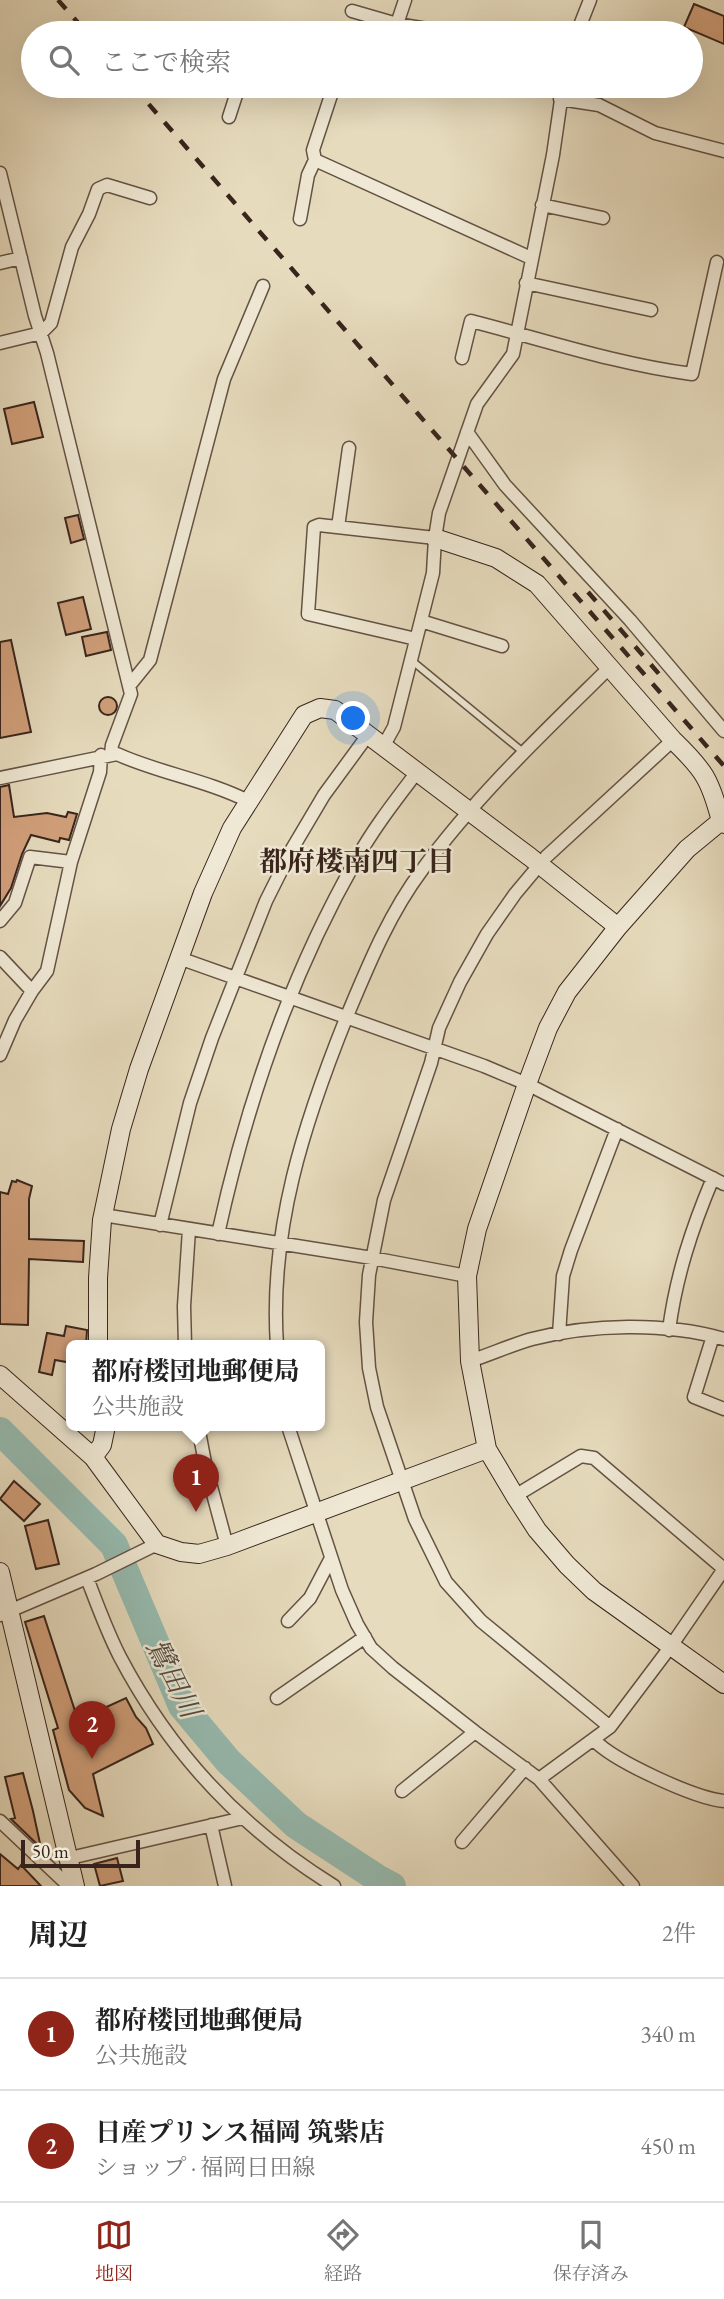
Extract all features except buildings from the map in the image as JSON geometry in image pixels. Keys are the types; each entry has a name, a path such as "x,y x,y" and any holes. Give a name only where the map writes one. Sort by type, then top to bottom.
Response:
{"street":[{"path":"398,21 405,0"},
{"path":"582,21 590,0"},
{"path":"352,11 376,21"},
{"path":"229,117 235,98"},
{"path":"300,219 308,175 315,160 313,150 330,98"},
{"path":"383,747 394,727 433,573 439,513 477,404 513,354 553,155 560,99 599,105 655,133 724,151"},
{"path":"315,160 531,258"},
{"path":"0,173 131,694 106,755 71,862 47,971 15,1020 0,1055"},
{"path":"0,343 41,333 51,323 72,247 98,189 107,185 150,198"},
{"path":"542,205 603,218"},
{"path":"0,263 21,258"},
{"path":"463,358 471,321 639,366 692,374 717,262"},
{"path":"526,283 651,310"},
{"path":"128,686 150,660 225,379 263,286"},
{"path":"467,432 505,485 630,620 724,731"},
{"path":"338,527 349,448"},
{"path":"416,639 308,614 314,527 319,525 435,538 496,558 520,571 537,584 673,740 696,762 711,786 722,822 687,849 618,927 567,992 548,1028 527,1084 477,1229 467,1276 470,1361 487,1449 515,1496 537,1530 594,1591 724,1684"},
{"path":"421,621 502,646"},
{"path":"276,1340 274,1313 279,1244 288,1191 309,1113 388,924 420,872 469,812 523,752 610,667"},
{"path":"98,1340 98,1278 103,1215 124,1117 139,1069 203,892 232,828 304,715 312,710 334,710 618,927"},
{"path":"160,1224 190,1103 212,1038 266,901 292,849 324,795 368,735"},
{"path":"610,1727 464,1606 446,1582 424,1541 377,1407 369,1368 366,1322 372,1258 384,1200 431,1063 439,1028 460,982 487,934 540,865 673,740"},
{"path":"0,778 117,754 228,790 248,801"},
{"path":"218,1234 250,1110 291,998 326,915 357,858 417,772"},
{"path":"0,921 15,902 30,857 71,862"},
{"path":"0,957 32,991"},
{"path":"179,958 527,1084 718,1181 682,1260 669,1330"},
{"path":"559,1334 563,1276 617,1129"},
{"path":"103,1215 467,1276"},
{"path":"185,1340 184,1306 189,1229"},
{"path":"470,1361 530,1340 604,1329 669,1330 718,1338 694,1397 724,1409"},
{"path":"0,1376 93,1457 157,1544 180,1552 199,1554 228,1546 487,1449"},
{"path":"93,1457 102,1445 105,1431"},
{"path":"199,1431 206,1468 228,1546"},
{"path":"290,1431 342,1590 371,1648 475,1732 540,1779 633,1886"},
{"path":"515,1496 581,1456 594,1458 724,1569 610,1727 540,1779"},
{"path":"6,1614 157,1544"},
{"path":"288,1621 310,1598 331,1558"},
{"path":"0,1572 6,1614 75,1886"},
{"path":"91,1576 119,1655 147,1704 185,1757 243,1818 305,1868 334,1886"},
{"path":"276,1698 365,1637"},
{"path":"402,1791 475,1732"},
{"path":"594,1740 646,1773 711,1800 724,1801"},
{"path":"462,1842 525,1768"},
{"path":"70,1858 243,1818"},
{"path":"0,1821 69,1886"},
{"path":"211,1825 225,1886"}],"lane":[{"path":"410,660 523,752"}],"waterway":[{"name":"鷺田川","path":"0,1431 114,1545 182,1706 228,1761 296,1825 392,1886"}],"railway":[{"path":"58,0 76,21"},
{"path":"143,98 724,766"},
{"path":"588,592 659,674"}],"place":[{"name":"都府楼団地郵便局","path":"196,1512"},
{"name":"日産プリンス福岡 筑紫店","path":"92,1759"}],"district":[{"name":"都府楼南四丁目","path":"357,861"}]}
